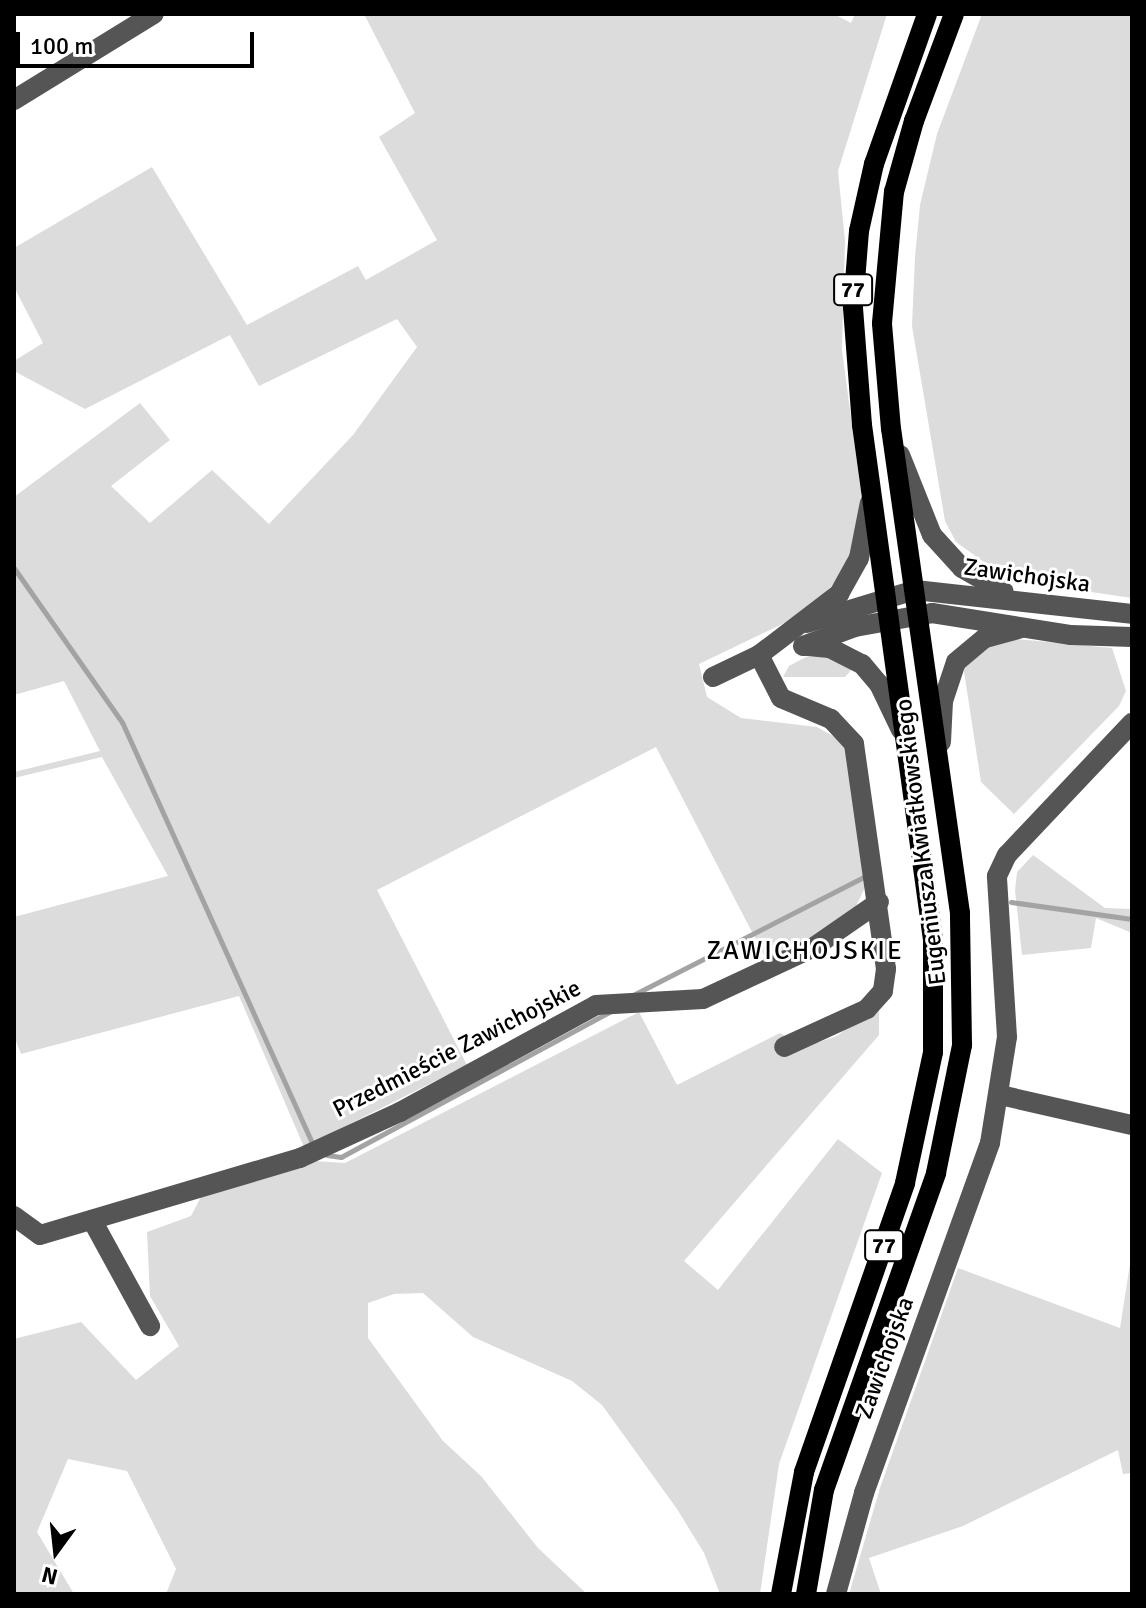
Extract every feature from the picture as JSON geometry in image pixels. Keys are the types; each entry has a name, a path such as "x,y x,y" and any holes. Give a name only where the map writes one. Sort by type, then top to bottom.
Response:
{"main road":[{"name":"77","path":"885,595 854,328 857,246 881,137 927,14"},
{"name":"77","path":"915,590 891,429 882,323 887,234 910,133 954,14"},
{"name":"Eugeniusza Kwiatkowskiego","path":"806,1594 829,1473 936,1173 956,1093 964,1018 963,949 915,590"},
{"name":"Eugeniusza Kwiatkowskiego","path":"781,1594 804,1472 905,1183 930,1078 934,956 885,595"}],"street":[{"path":"14,100 154,14"},
{"path":"891,429 932,535 973,576 1022,601"},
{"path":"713,677 759,655 807,623 839,594 855,567 871,494"},
{"path":"807,623 885,595 915,590"},
{"name":"Zawichojska","path":"915,590 1132,614"},
{"name":"Zawichojska","path":"803,646 888,619 918,613 1132,637"},
{"name":"Zawichojska","path":"939,766 943,701 956,662 985,638 1030,627"},
{"path":"759,655 803,646 830,648 862,664 879,684 905,737"},
{"path":"759,655 781,698 831,719 854,744 879,902 886,969 883,991 859,1013 784,1047"},
{"name":"Zawichojska","path":"836,1594 868,1481 978,1183 1000,1095 1007,982 997,876 1007,855 1132,723"},
{"name":"Przedmieście Zawichojskie","path":"14,1216 40,1235 300,1158 412,1106 596,1005 703,999 814,947 879,902"},
{"path":"1000,1095 1132,1125"},
{"path":"92,1220 150,1326"}],"shaded area":[{"path":"364,14 834,14 851,23 855,14 887,14 838,171 845,241 842,350 861,492 857,539 841,575 821,598 797,617 699,664 707,697 741,718 817,727 842,741 850,754 867,883 850,919 767,961 656,747 377,890 467,1065 304,1147 239,996 21,1054 14,1036 14,917 168,876 102,757 14,778 14,772 100,751 64,681 14,695 14,497 140,403 170,440 111,486 150,523 212,470 269,524 353,435 417,347 397,319 259,386 230,335 85,409 14,371 14,361 43,343 14,287 14,248 152,167 247,325 358,266 366,280 437,240 379,137 415,113"},
{"path":"982,14 1132,14 1132,598 1009,580 956,542 945,521 912,326 915,257 920,205 937,134"},
{"path":"1005,638 1112,648 1126,691 1119,706 1014,814 981,782 963,665 971,655"},
{"path":"806,657 830,657 853,668 845,677 783,677 789,666"},
{"path":"1033,855 1105,908 1132,909 1132,933 1096,918 1091,948 1022,955 1015,890 1017,872"},
{"path":"879,1003 879,1035 684,1261 718,1290 838,1139 882,1173 779,1464 760,1594 720,1594 704,1553 677,1509 602,1405 572,1381 473,1337 423,1293 394,1294 368,1303 368,1338 443,1441 481,1476 538,1548 587,1594 166,1594 176,1569 127,1471 68,1459 37,1532 74,1594 14,1594 14,1339 81,1322 136,1380 179,1346 150,1296 147,1232 191,1216 203,1193 314,1161 345,1163 639,1012 677,1085 780,1033 804,1047 837,1036"},
{"path":"1132,1251 1132,1473 1123,1474 1118,1450 963,1526 869,1558 881,1594 849,1594 880,1488 958,1268 1120,1328"}],"waterway":[{"path":"14,568 122,722 312,1143"},
{"path":"635,994 866,876"},
{"path":"1011,902 1132,919"},
{"path":"327,1155 341,1157 609,1012"}],"district":[{"name":"ZAWICHOJSKIE","path":"805,952"}]}
